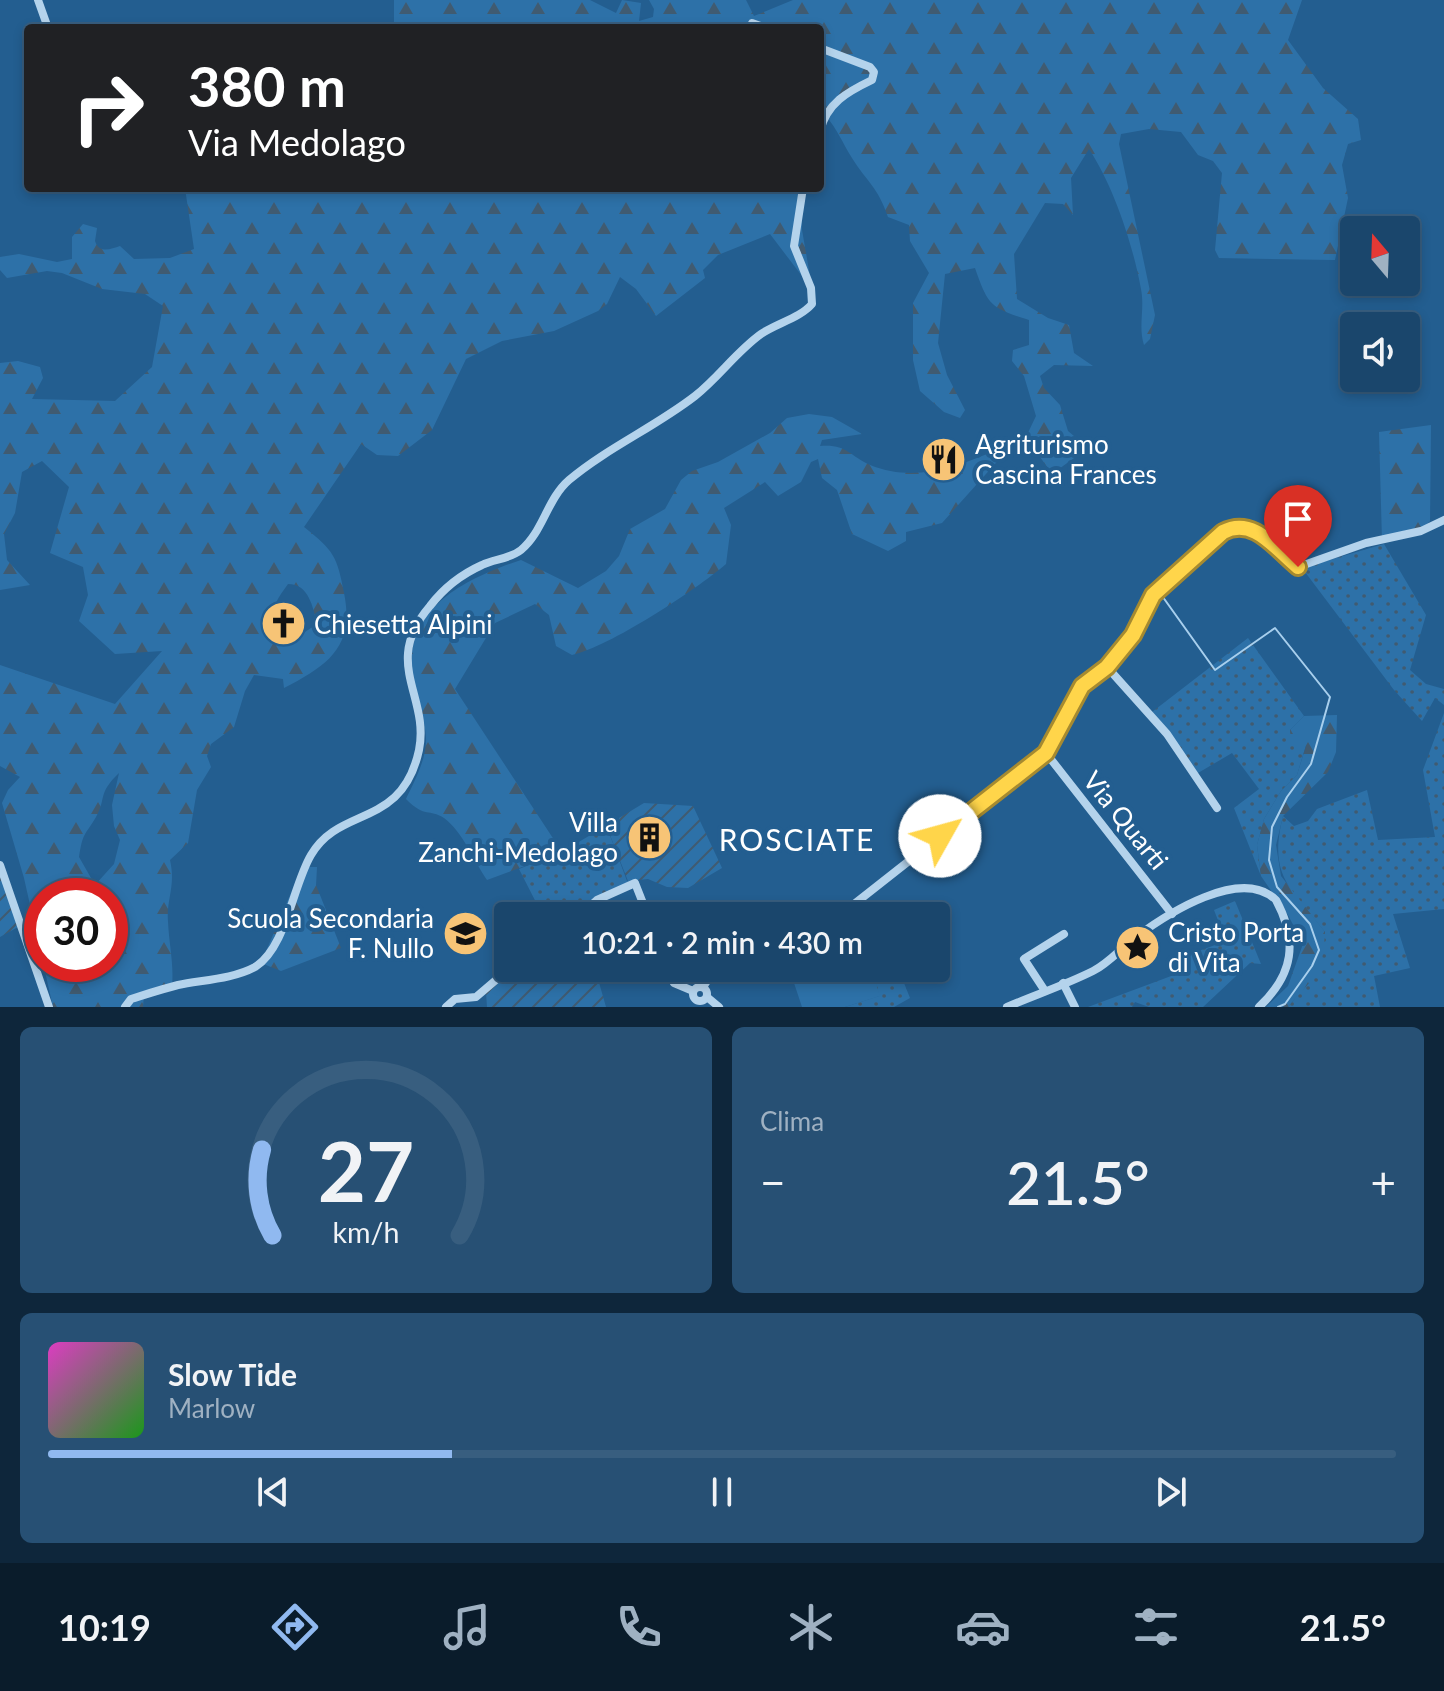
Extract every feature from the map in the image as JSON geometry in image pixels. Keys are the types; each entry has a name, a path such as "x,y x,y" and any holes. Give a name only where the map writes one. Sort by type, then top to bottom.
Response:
{"street":[{"path":"38,0 47,24"},
{"path":"824,50 870,67 874,72 872,80 837,100 824,115"},
{"path":"125,1007 131,999 246,971 264,960 282,929 311,855 325,838 372,815 392,802 405,787 420,741 419,720 408,683 409,649 411,637 429,606 460,577 484,564 518,553 530,542 566,482 693,397 762,333 806,312 812,304 811,288 794,246 802,192"},
{"path":"857,902 1046,753 1082,686 1107,667 1133,635 1153,595 1195,556 1237,525 1253,528 1298,567 1366,543 1421,531 1444,520"},
{"path":"1107,667 1167,734 1217,808"},
{"name":"Via Quarti","path":"1046,753 1172,914"},
{"path":"0,865 49,1006 38,1007"},
{"path":"595,902 635,883 642,902"},
{"path":"1007,1007 1096,970 1139,934 1172,914 1233,887 1258,890 1276,900 1291,934 1292,953 1273,991 1259,1007"},
{"path":"1045,991 1024,959 1064,934"},
{"path":"446,1007 455,999 476,997 494,982"},
{"path":"673,982 692,999 698,1001 707,997"},
{"path":"692,999 706,982"},
{"path":"1063,983 1075,1007"},
{"path":"703,987 707,997 719,1007"}],"green space":[{"path":"394,0 590,0 616,13 622,0 641,3 639,21 653,17 654,9 649,0 746,0 754,16 793,0 1302,0 1288,40 1323,88 1358,119 1361,140 1348,144 1342,165 1348,198 1344,216 1340,216 1335,260 1219,258 1215,250 1222,173 1213,161 1198,155 1181,132 1149,129 1121,134 1119,144 1155,315 1150,339 1144,345 1142,296 1133,254 1114,198 1089,149 1071,178 1073,215 1063,204 1045,203 1014,254 1017,299 1048,318 1069,325 1074,353 1093,366 1054,365 1040,376 1044,388 1060,405 1068,431 1081,442 1074,458 1052,474 1026,437 1036,416 1024,376 1012,361 1013,350 1029,345 1029,320 992,303 983,290 975,268 945,274 938,343 947,375 965,410 960,418 944,412 920,391 913,360 913,303 929,273 910,241 909,225 888,217 876,191 837,131 825,115 824,117 824,24 394,24"},
{"path":"186,192 802,192 802,230 811,282 805,280 770,234 718,255 703,270 705,278 656,316 636,289 620,277 607,304 598,311 554,331 502,341 466,359 432,430 398,456 377,455 361,444 304,527 333,555 339,570 346,612 341,641 325,662 284,688 283,679 254,675 245,691 234,727 211,744 207,756 211,767 197,790 188,843 170,860 172,878 168,914 172,986 144,994 143,1007 53,1007 47,982 128,982 128,878 101,878 114,864 120,840 114,826 112,805 119,773 105,791 96,817 83,839 79,857 91,878 24,878 2,803 8,790 20,777 0,766 0,665 115,704 162,651 115,654 79,621 88,595 83,567 50,553 69,487 42,461 22,472 15,513 4,534 7,560 30,585 0,590 0,363 18,361 40,367 43,378 32,399 115,401 152,367 163,306 145,294 102,289 62,273 47,271 7,278 0,270 0,257 19,254 57,262 72,259 72,237 83,224 97,228 95,241 99,248 106,250 120,246 134,259 170,258 194,249","holes":["288,584 301,588 312,604 317,624 287,644 275,639 272,616"]},
{"path":"809,414 832,417 862,434 822,440 820,446 842,448 870,465 886,470 903,473 935,471 997,450 1003,455 942,523 906,532 906,541 888,551 852,534 837,490 822,478 818,459 811,462 801,482 778,496 765,482 724,508 731,525 726,564 629,630 572,655 556,646 549,615 535,604 495,623 455,689 562,852 487,880 451,824 439,815 418,809 406,799 422,763 426,741 412,668 413,646 420,627 431,611 463,585 521,560 578,588 606,571 619,556 630,529 665,509 681,480 692,471 718,462 770,433 787,418"},
{"path":"1431,425 1430,521 1421,531 1382,540 1379,432"},
{"path":"1384,544 1426,615 1410,670 1426,684 1444,689 1444,705 1435,698 1422,721 1394,690 1302,568"},
{"path":"1248,638 1304,716 1290,730 1306,745 1297,775 1281,791 1264,819 1257,845 1261,876 1234,808 1259,789 1232,753 1198,773 1152,712"},
{"path":"1444,713 1444,909 1393,914 1410,968 1374,976 1380,1007 1288,1007 1296,997 1325,932 1292,891 1280,867 1279,836 1283,816 1294,826 1308,821 1317,809 1367,790 1378,840 1435,837 1423,770"},
{"path":"1337,715 1336,752 1328,772 1283,816 1276,845 1281,876 1325,932 1322,959 1316,974 1288,1007 1266,1007 1288,986 1303,944 1288,915 1261,876 1257,845 1264,819 1281,791 1297,775 1306,746 1291,741 1290,730 1304,716"},
{"path":"644,803 693,806 722,868 688,888 667,887 648,879 628,881 608,830 614,821"},
{"path":"614,821 608,830 627,881 635,883 603,902 536,902 519,869 562,852"},
{"path":"302,867 317,867 316,885 341,948 281,971 261,963"},
{"path":"0,875 18,927 0,937"},
{"path":"1235,901 1261,964 1250,963 1203,1007 1149,1007 1135,1002 1132,1007 1088,1007 1190,969 1185,956 1226,941 1214,910"},
{"path":"497,982 599,982 606,1007 487,1007 486,992"},
{"path":"794,982 876,982 880,996 845,1007 802,1007"},
{"path":"875,982 904,982 910,998 894,1007 845,1007 879,996"}],"waterway":[{"path":"1160,593 1215,670 1275,628 1330,697 1311,764 1287,797 1272,827 1269,860 1277,887 1310,924 1319,950 1312,966 1285,1004 1278,1007"}],"place":[{"name":"Agriturismo Cascina Frances","path":"944,459"},
{"name":"Chiesetta Alpini","path":"283,624"},
{"name":"Villa Zanchi-Medolago","path":"649,837"},
{"name":"Scuola Secondaria F. Nullo","path":"465,933"},
{"name":"Cristo Porta di Vita","path":"1137,947"}],"district":[{"name":"ROSCIATE","path":"797,839"}],"route":[{"path":"940,836 1046,753 1082,686 1107,667 1133,635 1153,595 1223,532 1237,525 1253,528 1298,567"}]}
